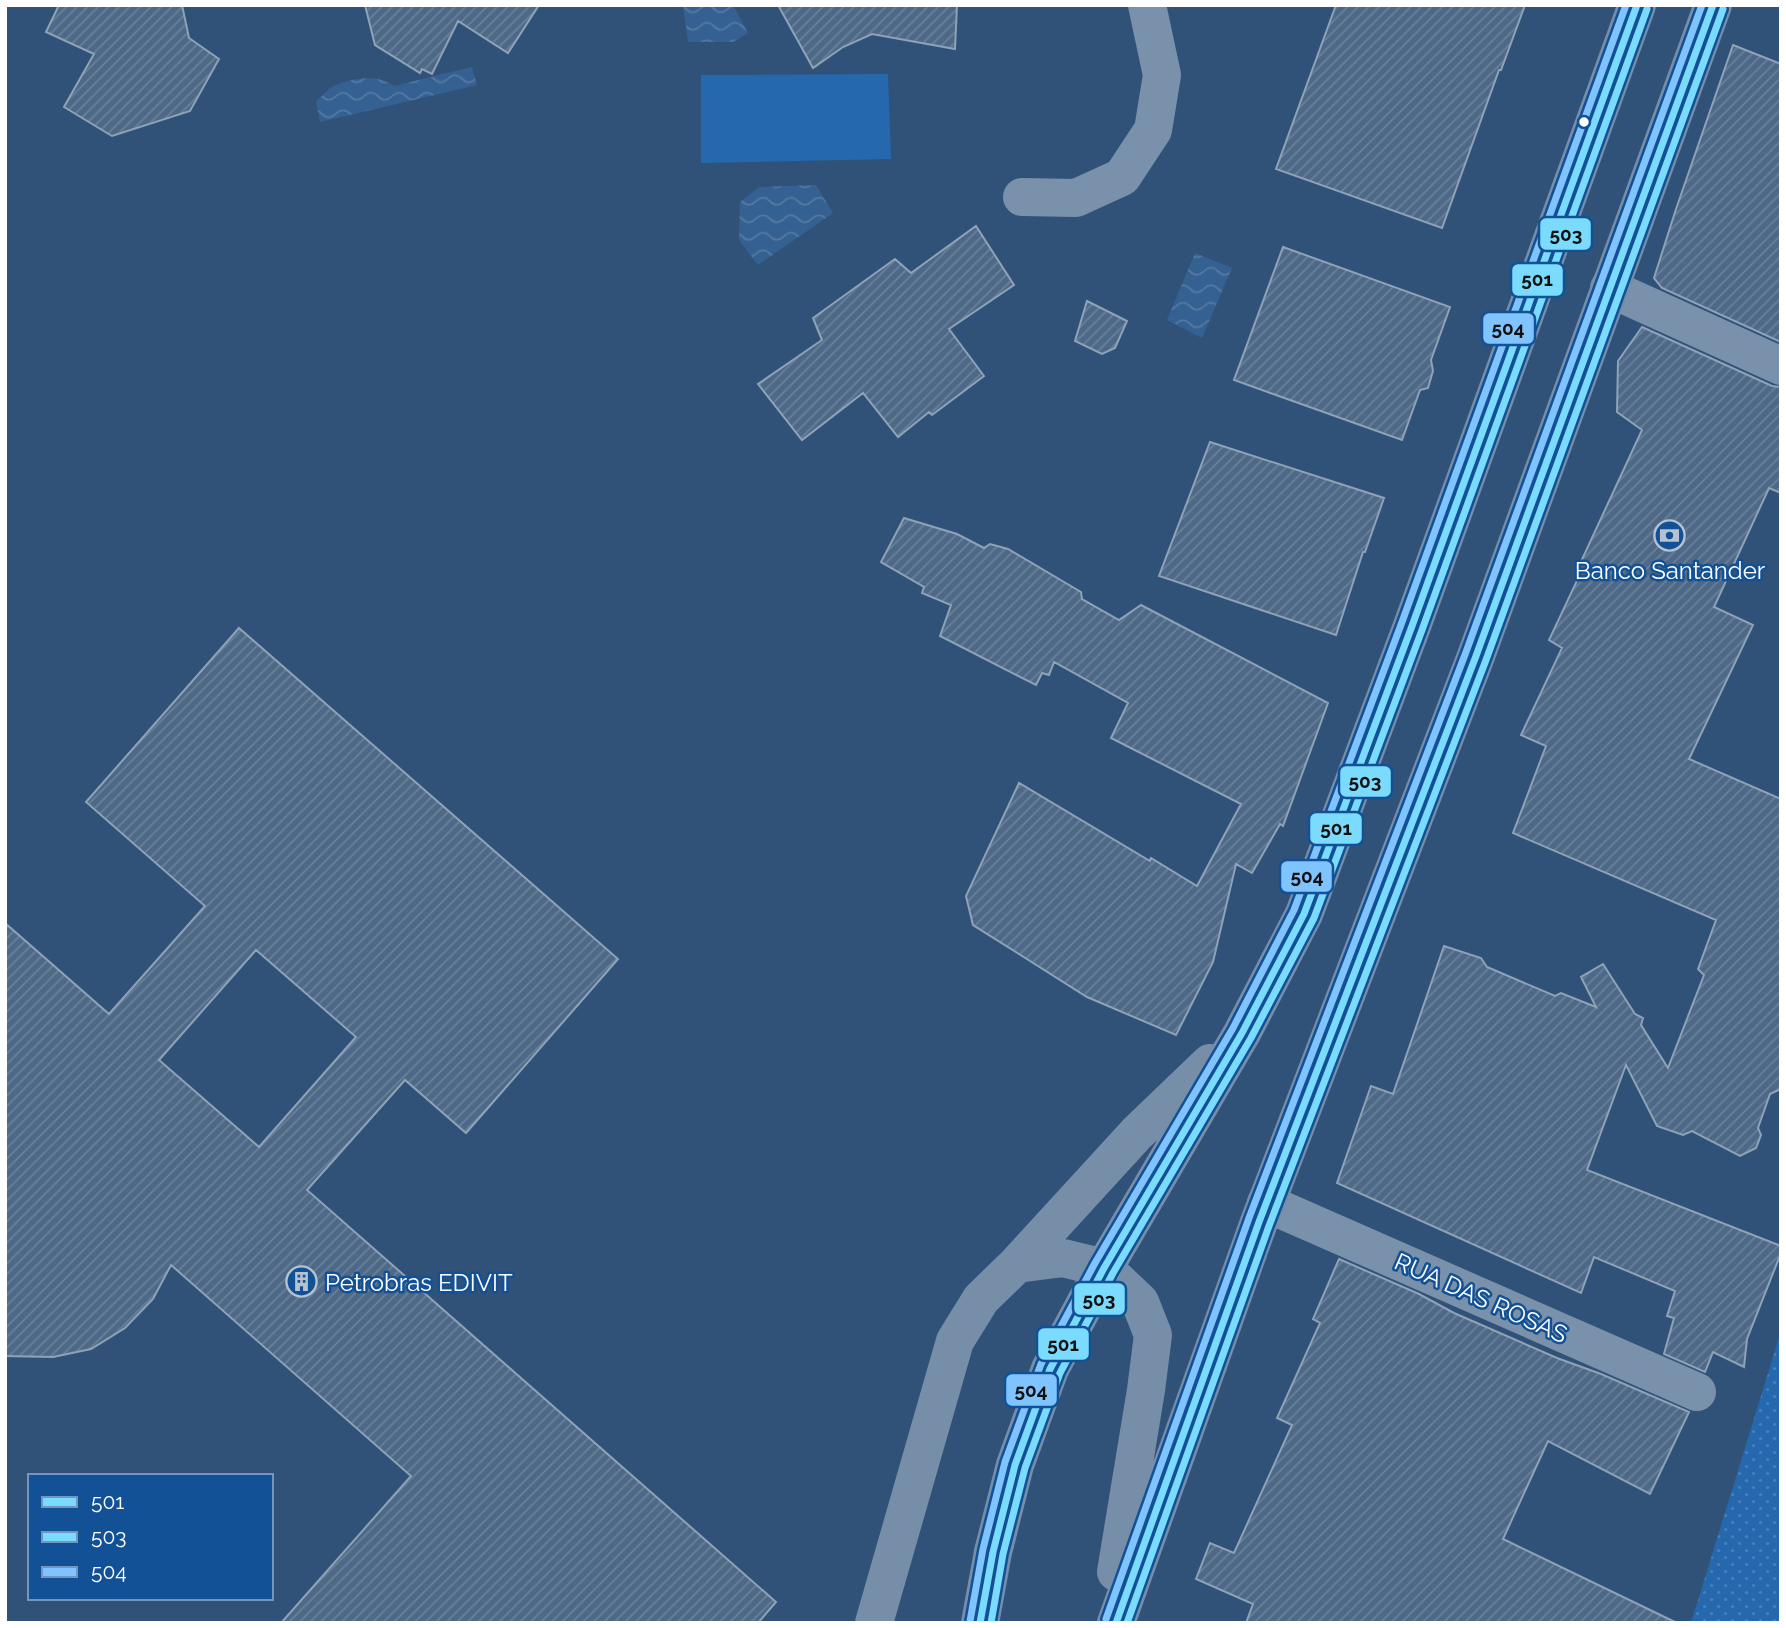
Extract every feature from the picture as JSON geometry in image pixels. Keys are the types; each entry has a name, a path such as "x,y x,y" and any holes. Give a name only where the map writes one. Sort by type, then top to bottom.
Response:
{"main road":[{"path":"980,1623 993,1552 1015,1465 1050,1369 1104,1268 1242,1033 1304,914 1412,626 1637,5"},
{"path":"1116,1623 1266,1203 1471,668 1713,5"},
{"path":"874,1623 955,1342 981,1299 1017,1264 1137,1132 1242,1033"},
{"path":"1017,1264 1063,1258 1104,1268 1140,1302 1153,1335 1107,1623"}],"street":[{"path":"1022,197 1076,198 1122,177 1153,130 1162,75 1147,5"},
{"path":"1609,288 1781,366"},
{"name":"RUA DAS ROSAS","path":"1266,1203 1697,1392"}],"shaded area":[{"path":"888,74 891,159 701,163 701,75"},
{"path":"1781,1331 1781,1623 1691,1623"}],"water":[{"path":"683,5 733,5 748,33 733,42 688,42"},
{"path":"472,67 477,85 320,122 316,101 329,89 344,82 371,78 394,86"},
{"path":"816,185 833,213 758,265 739,240 740,202 759,187"},
{"path":"1195,253 1232,268 1202,338 1167,320"}],"building":[{"path":"59,5 182,5 189,38 219,59 190,111 112,136 64,107 94,54 46,32"},
{"path":"365,5 539,5 508,53 458,21 432,74 422,69 420,73 375,45"},
{"path":"778,5 957,5 955,49 872,34 843,47 813,68"},
{"path":"1336,5 1525,5 1442,228 1276,169"},
{"path":"1733,45 1781,64 1781,342 1662,288 1654,278"},
{"path":"976,226 1014,285 949,329 984,376 932,415 929,412 898,437 863,393 802,440 758,384 822,340 813,318 895,259 911,273"},
{"path":"1283,247 1450,307 1431,360 1433,371 1428,388 1420,390 1402,440 1234,380"},
{"path":"1087,301 1127,321 1115,348 1102,354 1075,341"},
{"path":"1642,327 1772,386 1781,387 1781,493 1769,488 1714,607 1753,625 1689,759 1781,799 1781,1089 1770,1094 1758,1128 1761,1135 1756,1148 1740,1156 1692,1131 1683,1135 1657,1126 1626,1065 1587,1170 1781,1246 1781,1253 1747,1339 1744,1367 1713,1352 1705,1372 1664,1354 1674,1318 1667,1316 1675,1291 1594,1257 1581,1293 1337,1183 1371,1086 1393,1094 1444,946 1481,958 1487,967 1555,996 1561,993 1596,1007 1581,977 1603,964 1635,1014 1643,1018 1641,1025 1668,1068 1704,975 1698,969 1716,920 1513,833 1546,746 1521,735 1562,648 1549,640 1582,570 1578,568 1642,430 1617,412 1618,361"},
{"path":"1210,442 1384,498 1336,635 1159,576"},
{"path":"904,518 957,534 984,548 990,544 1008,549 1081,592 1082,599 1119,620 1141,605 1328,703 1283,826 1280,824 1252,873 1236,864 1213,962 1176,1035 1087,997 973,925 966,896 1019,783 1197,886 1241,804 1111,738 1128,703 1054,662 1049,675 1042,673 1036,685 940,636 951,605 922,593 924,587 881,562"},
{"name":"Petrobras EDIVIT","path":"239,628 618,959 466,1133 405,1080 307,1190 776,1602 758,1623 281,1623 411,1476 171,1265 153,1299 125,1328 91,1349 53,1357 5,1356 5,923 109,1014 205,906 86,802","holes":["256,950 356,1037 259,1147 159,1060"]},
{"path":"1339,1259 1419,1294 1454,1313 1689,1412 1650,1494 1548,1441 1503,1539 1677,1623 1246,1623 1253,1604 1196,1579 1210,1543 1234,1553 1292,1425 1277,1418 1320,1323 1313,1319"}],"transit line":[{"name":"504","path":"970,1621 983,1549 1005,1462 1041,1364 1095,1263 1233,1028 1294,910 1402,622 1626,5"},
{"name":"501","path":"980,1623 993,1552 1015,1465 1050,1369 1104,1268 1242,1033 1304,914 1412,626 1637,5"},
{"name":"504","path":"1106,1619 1249,1218 1466,652 1702,5"},
{"name":"501","path":"1116,1623 1259,1222 1476,656 1713,5"},
{"name":"503","path":"991,1623 1003,1554 1025,1468 1060,1373 1113,1273 1251,1038 1314,918 1422,630 1647,9"},
{"name":"503","path":"1127,1623 1269,1226 1486,660 1723,9"}],"place":[{"name":"Banco Santander","path":"1670,536"},
{"name":"Petrobras EDIVIT","path":"302,1282"}]}
